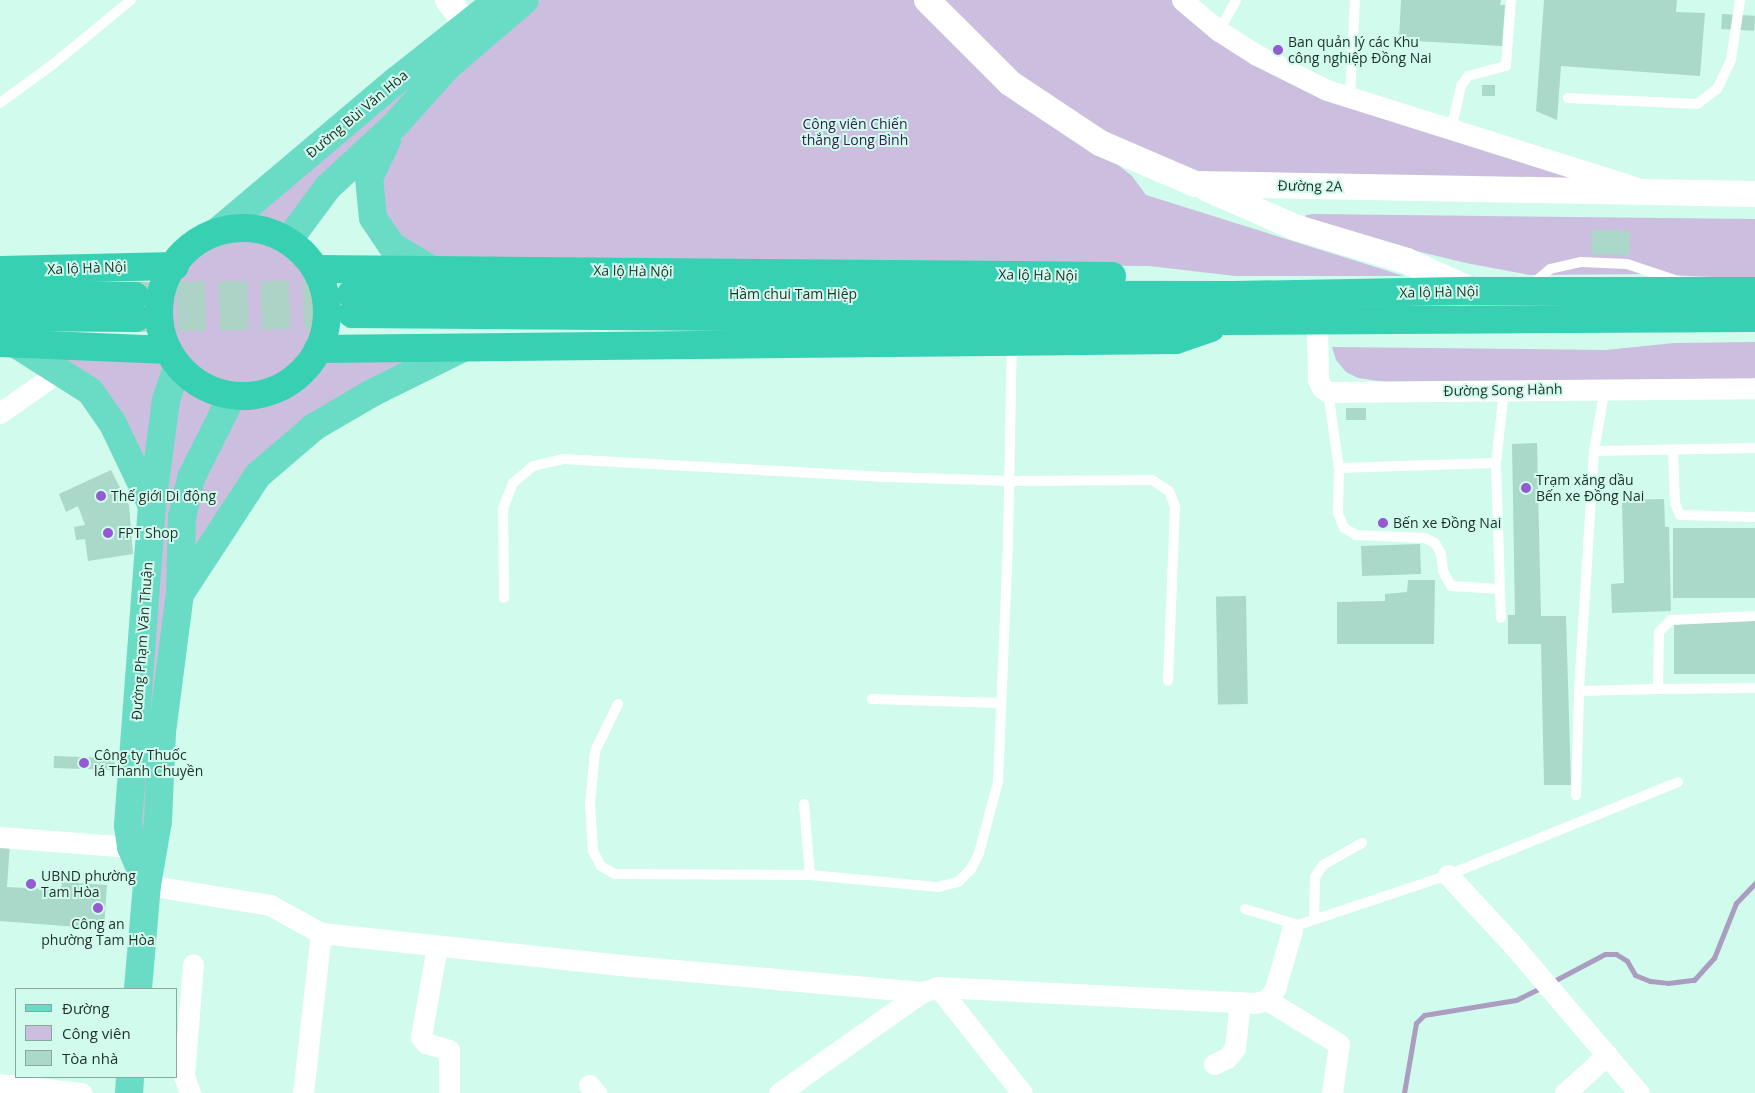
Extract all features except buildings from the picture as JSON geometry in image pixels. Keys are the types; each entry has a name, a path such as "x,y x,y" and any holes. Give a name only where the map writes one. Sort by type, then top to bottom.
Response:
{"highway":[{"path":"242,228 266,231 288,241 317,269 328,311 326,332 318,349 303,372 282,388 258,396 232,396 202,386 173,358 160,328 160,305 165,282 188,249 218,232 242,228"},
{"name":"Xa lộ Hà Nội","path":"0,270 175,266"},
{"name":"Xa lộ Hà Nội","path":"317,269 1159,277 1208,282 1235,295 1473,291 1755,292"},
{"path":"0,294 136,307 0,317"},
{"name":"Hầm chui Tam Hiệp","path":"1226,321 352,304 1235,295"},
{"name":"Xa lộ Hà Nội","path":"318,349 1176,340 1226,321 1755,318"},
{"path":"7,343 173,358"}],"main road":[{"name":"Đường Bùi Văn Hòa","path":"288,241 328,188 395,125 448,66 498,0"},
{"name":"Đường Bùi Văn Hòa","path":"218,232 397,80 525,0"},
{"path":"395,125 376,158 370,178 373,218 392,246 432,270"},
{"path":"7,343 90,391 112,422 152,506"},
{"path":"180,594 258,475 321,422 462,348"},
{"name":"Đường Phạm Văn Thuận","path":"147,885 131,848 128,825 152,506 173,358"},
{"name":"Đường Phạm Văn Thuận","path":"138,988 147,885 155,843 162,732 180,594 179,560 184,501 191,478 232,396"},
{"path":"129,1093 130,1078"}],"street":[{"path":"448,0 473,33"},
{"name":"Đường 2A","path":"926,0 1010,82 1100,143 1195,184 1644,190 1755,194"},
{"path":"1182,0 1219,31 1281,68 1350,100 1644,190"},
{"path":"1195,184 1297,228 1407,261 1473,291"},
{"path":"1316,319 1318,380 1328,392"},
{"path":"0,413 57,373"},
{"name":"Đường Song Hành","path":"1328,392 1755,388"},
{"path":"0,837 131,848"},
{"path":"1448,876 1548,986 1639,1093"},
{"path":"147,885 270,905 321,933 437,946 930,990 1240,1002 1267,1000 1339,1044 1332,1093"},
{"path":"1267,1000 1276,989 1295,927"},
{"path":"303,1093 321,933"},
{"path":"437,946 421,1037 426,1043 449,1050 449,1093"},
{"path":"190,1093 184,1076 192,964"},
{"path":"779,1093 930,990"},
{"path":"930,990 1022,1093"},
{"path":"1214,1064 1227,1058 1235,1048 1240,1002"},
{"path":"1565,1093 1607,1055"},
{"path":"0,1084 82,1093"}],"lane":[{"path":"0,102 52,65 131,0"},
{"path":"1219,31 1236,0"},
{"path":"1350,100 1355,0"},
{"path":"1451,130 1461,86 1468,76 1506,66 1512,0"},
{"path":"1568,98 1697,104 1717,89 1731,60 1740,0"},
{"path":"618,704 595,751 590,804 593,851 601,866 615,874 635,876 810,875 938,887 958,882 971,869 979,853 998,782 1010,481 1012,342"},
{"path":"1576,795 1579,691 1594,451 1605,388"},
{"path":"1501,618 1496,463 1504,391"},
{"path":"1328,392 1339,468 1338,513 1344,528 1356,535 1425,538 1435,543 1441,554 1444,572 1451,586 1500,589"},
{"path":"1594,451 1673,452 1755,448"},
{"path":"1673,452 1675,503 1680,515 1755,516"},
{"path":"504,598 503,508 513,483 533,466 563,459 1010,481 1130,478 1152,480 1168,491 1175,507 1168,681"},
{"path":"1339,468 1496,463"},
{"path":"1658,689 1659,632 1663,626 1678,618 1755,616"},
{"path":"1579,691 1755,688"},
{"path":"872,698 1001,703"},
{"path":"1245,909 1295,927 1314,919 1448,876 1678,782"},
{"path":"804,804 810,875"},
{"path":"1314,919 1315,877 1323,865 1362,843"}],"green space":[{"name":"Công viên Chiến thắng Long Bình","path":"540,0 914,0 921,10 1132,176 1146,195 1404,276 1235,276 1149,266 426,260 383,226 379,166 453,75"},
{"path":"940,0 1175,0 1328,97 1610,183 1197,173 1103,133 1017,75"},
{"path":"459,43 285,228 250,218"},
{"path":"1306,215 1755,219 1755,279 1648,274 1530,275 1466,263 1305,224"},
{"path":"244,238 272,244 296,260 312,284 318,312 312,340 296,364 272,380 244,386 216,380 192,364 176,340 170,312 176,284 192,260 216,244"},
{"path":"1755,342 1755,381 1401,384 1358,378 1346,372 1336,360 1332,347 1606,350 1674,343"},
{"path":"40,354 162,359 167,367 145,479 130,452"},
{"path":"430,358 357,395 188,561 200,480 238,406 260,405 288,396 311,380 324,359"},
{"path":"183,383 198,395 217,403 170,595 145,842 138,826 172,414"}],"waterway":[{"path":"1550,983 1605,954 1616,954 1627,961 1635,975 1650,981 1668,983 1694,980 1714,958 1736,903 1755,883"},
{"path":"1404,1093 1416,1023 1424,1015 1516,1000 1543,987"}],"tunnel":[{"path":"135,296 351,294"},
{"path":"136,318 352,314"}],"place":[{"name":"Ban quản lý các Khu công nghiệp Đồng Nai","path":"1278,50"},
{"name":"Trạm xăng dầu Bến xe Đồng Nai","path":"1526,488"},
{"name":"Thế giới Di động","path":"101,496"},
{"name":"Bến xe Đồng Nai","path":"1383,523"},
{"name":"FPT Shop","path":"108,533"},
{"name":"Công ty Thuốc lá Thanh Chuyền","path":"84,763"},
{"name":"UBND phường Tam Hòa","path":"31,884"},
{"name":"Công an phường Tam Hòa","path":"98,908"}]}
